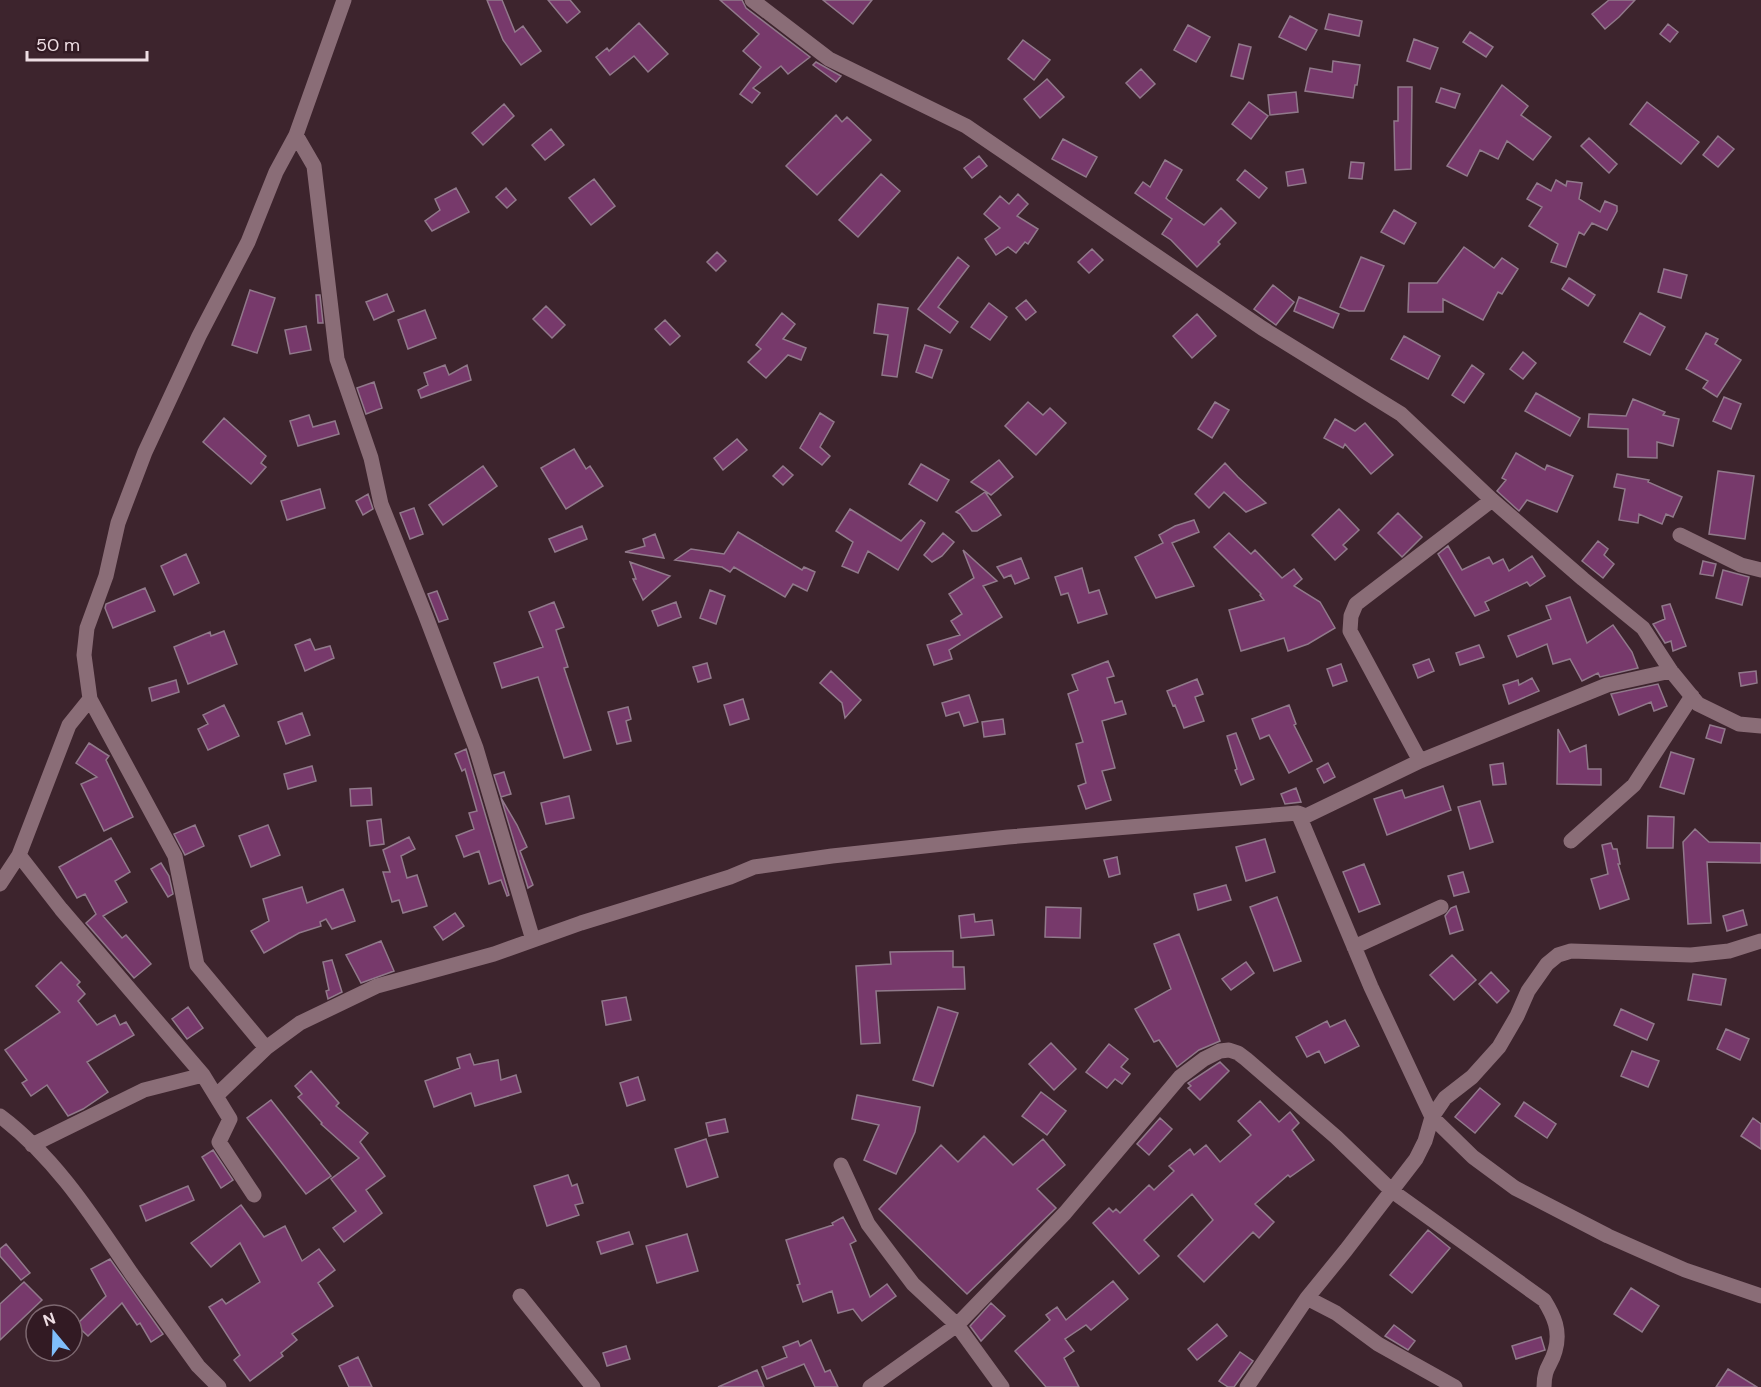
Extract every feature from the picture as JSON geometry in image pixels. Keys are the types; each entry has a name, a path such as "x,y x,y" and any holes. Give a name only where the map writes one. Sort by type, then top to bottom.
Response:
{"street":[{"path":"266,1048 197,965 175,856 90,699 84,655 87,628 106,576 118,523 150,441 199,336 248,242 276,172 296,135 344,0"},
{"path":"752,0 829,59 966,126 1263,328 1401,414 1492,500 1643,628 1671,671 1698,704 1739,724 1761,726"},
{"path":"296,135 314,166 337,359 371,458 381,504 476,748 533,940"},
{"path":"1420,761 1350,631 1350,616 1356,604 1492,500"},
{"path":"1680,535 1741,565 1761,570"},
{"path":"217,1095 266,1048 300,1023 376,986 494,954 754,867 1008,837 1298,813 1306,816 1420,761 1607,685 1671,671"},
{"path":"1571,841 1634,785 1692,696"},
{"path":"0,884 19,855 69,725 90,699"},
{"path":"1298,813 1354,947 1432,1117 1473,1157 1515,1188 1630,1246 1685,1270 1761,1296"},
{"path":"19,855 61,909 203,1075 217,1095 231,1119 219,1142 254,1195"},
{"path":"1354,947 1441,908"},
{"path":"1247,1387 1307,1298 1392,1191 1420,1150 1432,1117 1445,1098 1472,1077 1499,1047 1528,991 1547,964 1558,955 1571,951 1691,954 1729,951 1761,941"},
{"path":"870,1387 957,1325 1065,1213 1180,1077 1204,1059 1229,1050 1246,1059 1336,1137 1392,1191 1544,1300 1553,1313 1558,1329 1556,1351 1544,1373 1544,1387"},
{"path":"32,1145 144,1090 203,1075"},
{"path":"0,1116 32,1145 85,1205 198,1366 219,1387"},
{"path":"841,1165 868,1224 913,1284 957,1325 1002,1387"},
{"path":"520,1296 593,1387"},
{"path":"1307,1298 1336,1313 1378,1344 1455,1387"}],"building":[{"path":"487,0 502,0 515,32 523,26 541,51 521,65 503,40"},
{"path":"548,0 570,0 580,12 567,23"},
{"path":"720,0 742,0 746,8 810,57 788,74 781,66 753,88 760,93 752,103 740,94 761,67 743,51 759,34"},
{"path":"823,0 872,0 853,24"},
{"path":"1609,0 1635,0 1605,29 1592,14"},
{"path":"1329,14 1362,21 1359,36 1325,29"},
{"path":"1290,16 1317,30 1306,50 1279,37"},
{"path":"639,23 668,54 648,72 634,56 610,75 596,57 607,48 609,51"},
{"path":"1668,24 1678,32 1670,42 1660,34"},
{"path":"1188,25 1210,37 1196,62 1174,50"},
{"path":"1470,32 1493,47 1486,57 1463,42"},
{"path":"1414,39 1438,48 1430,69 1407,61"},
{"path":"1023,40 1050,60 1034,80 1008,59"},
{"path":"1239,44 1251,47 1243,79 1231,76"},
{"path":"1333,61 1360,65 1353,98 1305,91 1310,68 1332,72"},
{"path":"816,62 841,76 836,82 813,65"},
{"path":"1141,69 1155,84 1140,98 1126,83"},
{"path":"1047,79 1064,97 1040,118 1024,99"},
{"path":"1502,85 1528,106 1521,115 1551,137 1533,160 1507,141 1498,159 1480,150 1467,176 1447,166"},
{"path":"1398,87 1412,87 1411,169 1395,170 1394,121 1398,121"},
{"path":"1441,88 1460,94 1455,108 1436,102"},
{"path":"1296,92 1298,112 1270,115 1268,95"},
{"path":"1249,102 1268,116 1251,139 1232,124"},
{"path":"1647,102 1699,142 1681,164 1630,124"},
{"path":"504,104 514,116 483,145 472,133"},
{"path":"836,115 842,122 847,117 871,140 817,195 786,166"},
{"path":"551,129 564,145 545,160 532,145"},
{"path":"1718,136 1734,149 1718,167 1703,155"},
{"path":"1589,138 1617,164 1609,173 1581,146"},
{"path":"1063,139 1097,157 1086,177 1052,159"},
{"path":"979,156 987,166 972,178 964,168"},
{"path":"1165,160 1182,170 1166,198 1168,200 1204,225 1221,208 1236,223 1218,242 1220,244 1197,267 1171,240 1162,234 1172,219 1135,193 1143,182 1150,187"},
{"path":"1351,162 1364,163 1362,179 1349,178"},
{"path":"1303,169 1306,183 1288,186 1286,172"},
{"path":"1245,170 1267,188 1259,198 1237,180"},
{"path":"881,174 900,191 858,237 839,220"},
{"path":"594,179 615,206 591,225 569,198"},
{"path":"1556,180 1566,186 1567,181 1582,183 1579,199 1600,212 1605,201 1617,206 1617,211 1607,230 1592,223 1584,235 1579,232 1566,267 1551,262 1558,244 1529,226 1542,207 1527,199 1537,183 1551,191"},
{"path":"456,188 469,212 432,231 425,221 440,210 435,199"},
{"path":"506,188 516,200 507,208 496,197"},
{"path":"1018,194 1028,204 1017,216 1038,229 1028,244 1025,242 1016,253 1008,247 996,255 985,239 1000,228 984,214 1000,196 1009,204"},
{"path":"1394,210 1416,223 1404,244 1381,232"},
{"path":"1464,247 1494,268 1502,258 1518,269 1502,294 1498,292 1483,320 1443,299 1443,312 1408,312 1409,283 1437,283"},
{"path":"1092,249 1103,260 1089,273 1078,262"},
{"path":"717,252 726,261 716,271 707,262"},
{"path":"958,257 969,266 938,307 958,322 950,333 918,309"},
{"path":"1361,257 1384,266 1364,311 1349,311 1340,307"},
{"path":"1664,269 1687,275 1681,298 1658,292"},
{"path":"1569,278 1595,295 1588,306 1562,289"},
{"path":"1273,285 1294,302 1276,325 1254,309"},
{"path":"250,290 275,298 257,353 232,345"},
{"path":"387,294 394,311 374,320 366,302"},
{"path":"316,295 320,295 323,323 318,323"},
{"path":"1299,297 1339,314 1333,328 1294,311"},
{"path":"1026,300 1036,312 1026,320 1016,308"},
{"path":"989,303 1007,317 990,340 971,327"},
{"path":"878,304 908,308 897,377 882,375 888,335 874,333"},
{"path":"546,306 565,325 552,338 533,319"},
{"path":"425,310 436,338 408,349 398,320"},
{"path":"782,313 795,324 783,339 806,348 801,360 788,355 766,378 748,362 761,349 756,345"},
{"path":"1640,313 1665,327 1650,355 1624,342"},
{"path":"1197,314 1216,336 1192,358 1173,336"},
{"path":"665,320 680,336 670,345 655,329"},
{"path":"306,326 311,350 290,354 285,330"},
{"path":"1706,333 1718,339 1715,344 1741,360 1717,397 1703,388 1708,381 1686,369"},
{"path":"1404,336 1440,356 1428,379 1391,359"},
{"path":"925,345 942,350 932,378 916,372"},
{"path":"1523,352 1536,363 1523,379 1510,369"},
{"path":"445,365 449,375 467,365 471,380 421,398 418,390 428,385 424,373"},
{"path":"1472,365 1484,374 1464,403 1452,395"},
{"path":"374,382 382,408 366,414 357,388"},
{"path":"1536,393 1580,418 1570,436 1525,411"},
{"path":"1724,397 1741,404 1731,429 1713,421"},
{"path":"1633,399 1665,412 1663,415 1679,419 1673,446 1657,442 1657,458 1628,457 1628,429 1588,427 1589,414 1626,416"},
{"path":"1028,402 1043,415 1050,408 1066,423 1036,455 1005,426"},
{"path":"1215,402 1229,410 1212,438 1198,429"},
{"path":"820,413 834,422 820,447 830,456 822,465 800,448"},
{"path":"309,415 313,427 335,421 339,434 298,446 290,421"},
{"path":"224,418 266,456 261,463 266,467 251,484 203,442"},
{"path":"1335,419 1355,431 1365,423 1393,455 1371,474 1345,444 1343,448 1324,438"},
{"path":"737,439 747,450 723,470 714,458"},
{"path":"574,449 586,469 590,466 603,486 566,509 541,468"},
{"path":"1516,453 1545,470 1547,465 1573,476 1557,512 1527,500 1519,511 1497,491 1506,480 1502,478"},
{"path":"999,460 1013,477 991,495 971,482"},
{"path":"1225,463 1266,503 1246,512 1224,492 1209,508 1195,494"},
{"path":"921,464 949,480 937,501 909,484"},
{"path":"483,466 497,486 443,525 429,505"},
{"path":"783,466 793,475 783,485 773,476"},
{"path":"1718,471 1754,476 1745,539 1709,534"},
{"path":"1617,474 1649,480 1648,482 1682,497 1673,517 1666,514 1662,524 1639,514 1638,523 1619,520 1625,489 1614,487"},
{"path":"320,489 325,508 287,520 281,501"},
{"path":"985,492 1001,515 977,531 972,531 956,512"},
{"path":"368,494 373,509 363,515 356,501"},
{"path":"414,508 423,534 410,539 400,513"},
{"path":"850,509 901,541 921,520 925,523 898,570 868,551 858,573 842,566 853,542 836,531"},
{"path":"1339,509 1359,530 1343,545 1347,549 1335,560 1312,535"},
{"path":"1398,513 1422,537 1402,557 1378,533"},
{"path":"1194,520 1199,532 1172,543 1194,586 1156,598 1135,557 1163,543 1159,535 1175,526"},
{"path":"582,526 587,539 555,552 549,539"},
{"path":"738,532 802,570 804,567 815,572 807,591 793,584 785,597 734,567 730,572 722,567 675,560 691,549 724,554"},
{"path":"943,533 954,542 942,556 932,562 924,555"},
{"path":"1229,533 1251,554 1255,550 1282,578 1294,569 1302,579 1294,586 1320,602 1335,628 1308,644 1288,651 1284,638 1241,651 1229,610 1264,600 1261,594 1214,547"},
{"path":"655,534 664,558 625,552 645,546 643,539"},
{"path":"1598,541 1608,549 1604,555 1614,564 1603,578 1582,561"},
{"path":"1448,546 1462,570 1489,557 1493,564 1503,559 1509,571 1532,556 1545,576 1530,586 1527,582 1485,602 1489,610 1475,616 1438,554"},
{"path":"963,550 997,581 983,586 1002,617 949,650 952,659 934,665 927,645 960,635 951,621 962,614 949,594 974,578"},
{"path":"186,554 199,583 174,595 161,566"},
{"path":"1021,558 1029,578 1015,584 1011,575 1004,578 997,567"},
{"path":"1703,561 1716,564 1713,576 1700,574"},
{"path":"630,562 670,576 643,600 633,579 636,579"},
{"path":"1082,568 1089,593 1099,590 1107,614 1078,623 1068,593 1061,595 1055,577"},
{"path":"1723,570 1749,577 1742,605 1716,598"},
{"path":"145,588 155,611 113,628 105,608 106,604"},
{"path":"710,590 725,596 716,624 700,618"},
{"path":"437,591 448,619 439,622 428,594"},
{"path":"1570,597 1587,643 1613,625 1632,652 1638,668 1600,677 1598,673 1582,681 1570,659 1553,664 1547,644 1517,657 1508,636 1551,619 1546,606"},
{"path":"554,602 564,627 556,630 568,667 564,668 591,750 564,758 538,677 502,688 494,663 543,647 529,612"},
{"path":"676,602 681,617 658,626 652,611"},
{"path":"1670,604 1686,646 1673,651 1671,641 1665,643 1653,624 1665,619 1662,606"},
{"path":"224,631 237,664 188,684 174,647 210,632 211,636"},
{"path":"310,639 315,650 330,646 334,658 305,671 295,645"},
{"path":"1479,645 1484,657 1460,665 1456,653"},
{"path":"1429,659 1434,671 1418,678 1413,665"},
{"path":"1108,661 1114,676 1107,678 1115,703 1122,701 1126,714 1102,721 1115,768 1102,771 1111,800 1086,809 1078,786 1086,783 1076,744 1083,742 1068,694 1078,690 1072,675"},
{"path":"707,663 711,678 698,682 693,667"},
{"path":"1341,664 1347,681 1333,686 1327,669"},
{"path":"831,671 861,700 845,718 842,703 820,683"},
{"path":"1756,671 1757,683 1741,686 1739,673"},
{"path":"1532,678 1539,691 1509,704 1503,685 1518,680 1519,685"},
{"path":"1197,679 1203,694 1195,697 1204,721 1184,728 1167,691"},
{"path":"176,680 179,692 152,701 149,688"},
{"path":"1658,684 1667,706 1654,711 1651,702 1619,715 1611,694"},
{"path":"969,695 978,722 964,726 959,712 946,716 942,703"},
{"path":"743,699 749,719 730,725 724,705"},
{"path":"224,705 239,736 208,750 198,729 208,724 203,715"},
{"path":"1289,705 1296,724 1294,725 1312,761 1289,773 1269,735 1260,739 1252,719"},
{"path":"628,707 631,719 626,721 631,741 617,744 608,712"},
{"path":"302,713 310,735 286,744 278,722"},
{"path":"1003,719 1005,734 984,737 982,722"},
{"path":"1710,725 1725,729 1721,743 1706,738"},
{"path":"1558,729 1570,752 1586,745 1588,769 1601,769 1601,785 1557,784"},
{"path":"1236,733 1254,779 1241,785 1227,736"},
{"path":"89,743 109,756 106,760 133,817 104,831 81,784 97,777 76,763"},
{"path":"466,749 509,895 507,896 501,880 489,884 479,851 464,857 456,836 474,829 469,813 477,811 465,769 462,771 455,754"},
{"path":"1671,752 1694,759 1684,794 1660,787"},
{"path":"1328,763 1335,777 1324,783 1317,769"},
{"path":"1503,763 1506,784 1493,785 1490,765"},
{"path":"312,766 316,781 288,789 284,774"},
{"path":"504,772 511,794 501,797 494,775"},
{"path":"1443,786 1451,810 1387,835 1374,799 1402,790 1405,798"},
{"path":"371,788 372,805 351,806 350,789"},
{"path":"1296,788 1301,802 1285,804 1281,794"},
{"path":"569,796 574,818 546,824 541,803"},
{"path":"501,798 527,847 520,851 533,885 528,888"},
{"path":"1480,801 1493,842 1470,849 1458,807"},
{"path":"1648,816 1674,817 1673,848 1647,848"},
{"path":"381,819 384,844 370,846 367,821"},
{"path":"195,825 204,846 185,855 174,834"},
{"path":"268,825 280,855 251,867 239,836"},
{"path":"1695,829 1709,842 1761,843 1761,863 1707,862 1711,923 1688,924 1683,842"},
{"path":"409,837 415,849 401,856 407,878 417,875 427,906 403,913 399,900 392,902 383,872 390,872 383,850"},
{"path":"111,838 130,872 115,881 127,902 103,916 122,938 126,935 151,964 134,978 86,923 96,914 85,894 77,898 59,867"},
{"path":"1265,839 1275,872 1246,881 1236,847"},
{"path":"1611,843 1613,849 1617,849 1620,864 1618,864 1629,899 1600,909 1591,879 1608,874 1602,845"},
{"path":"1117,857 1120,874 1109,877 1104,860"},
{"path":"161,863 169,876 173,894 168,897 151,869"},
{"path":"1364,864 1380,904 1359,912 1343,872"},
{"path":"1463,872 1469,892 1454,896 1448,876"},
{"path":"1226,885 1231,900 1198,910 1194,894"},
{"path":"302,887 307,903 343,889 355,921 332,929 326,919 320,922 321,926 299,933 264,953 251,931 269,921 263,899"},
{"path":"1277,897 1301,961 1274,971 1250,907"},
{"path":"1456,906 1463,930 1450,934 1445,916 1451,908"},
{"path":"1046,907 1081,908 1080,938 1045,937"},
{"path":"1743,910 1747,925 1727,931 1723,916"},
{"path":"455,913 464,926 443,940 434,927"},
{"path":"974,914 975,922 992,920 994,935 961,938 959,916"},
{"path":"1179,934 1220,1041 1199,1050 1177,1067 1159,1040 1154,1042 1135,1009 1171,989 1154,944"},
{"path":"381,941 394,971 361,983 346,955"},
{"path":"953,951 953,967 964,967 965,989 876,991 880,1043 861,1044 856,966 891,964 890,952"},
{"path":"1452,955 1476,980 1454,1000 1430,975"},
{"path":"332,960 342,992 328,999 326,991 329,990 323,962"},
{"path":"61,962 80,982 77,985 85,994 78,1001 97,1025 115,1015 120,1025 126,1022 134,1035 87,1062 108,1092 68,1116 47,1085 31,1096 22,1083 27,1080 5,1050 60,1012 36,986"},
{"path":"1246,962 1254,973 1231,990 1222,979"},
{"path":"1491,972 1509,991 1497,1003 1479,984"},
{"path":"1693,974 1726,979 1721,1005 1688,1000"},
{"path":"626,997 631,1020 606,1025 602,1001"},
{"path":"188,1007 203,1028 187,1039 172,1019"},
{"path":"938,1007 958,1013 933,1086 913,1080"},
{"path":"1621,1009 1654,1024 1647,1040 1614,1025"},
{"path":"1345,1020 1359,1046 1325,1063 1319,1051 1307,1057 1296,1037 1327,1021 1330,1027"},
{"path":"1726,1029 1749,1039 1740,1060 1717,1049"},
{"path":"1051,1043 1076,1069 1054,1090 1029,1064"},
{"path":"1109,1044 1128,1059 1121,1067 1130,1074 1122,1084 1115,1079 1107,1088 1086,1072"},
{"path":"1632,1051 1659,1061 1648,1087 1621,1076"},
{"path":"470,1054 474,1065 498,1060 501,1080 516,1075 521,1092 475,1106 471,1093 434,1107 425,1081 460,1068 457,1058"},
{"path":"1220,1062 1229,1071 1200,1100 1188,1088 1191,1086 1188,1083"},
{"path":"311,1071 339,1103 336,1106 368,1133 360,1142 385,1176 366,1190 382,1213 344,1242 333,1228 356,1211 331,1179 359,1158 321,1124 298,1097 302,1094 295,1086"},
{"path":"638,1077 645,1100 627,1106 620,1083"},
{"path":"1480,1088 1500,1104 1475,1133 1455,1117"},
{"path":"1041,1092 1066,1111 1047,1135 1022,1116"},
{"path":"857,1095 920,1107 915,1132 896,1174 864,1160 879,1125 852,1119"},
{"path":"271,1100 331,1176 306,1194 247,1118"},
{"path":"1260,1101 1279,1122 1290,1112 1299,1123 1292,1130 1314,1160 1290,1177 1288,1175 1255,1204 1274,1222 1259,1238 1253,1232 1204,1282 1178,1256 1213,1220 1192,1194 1144,1240 1159,1256 1139,1274 1093,1223 1109,1208 1113,1212 1116,1209 1120,1213 1149,1185 1154,1190 1174,1171 1169,1166 1190,1149 1194,1155 1206,1145 1220,1162 1251,1135 1238,1121"},
{"path":"1524,1102 1556,1124 1547,1138 1515,1116"},
{"path":"1160,1118 1172,1129 1149,1155 1137,1144"},
{"path":"1753,1118 1761,1124 1761,1149 1741,1136"},
{"path":"725,1119 728,1132 709,1136 706,1123"},
{"path":"984,1136 1013,1165 1043,1139 1065,1165 1037,1189 1056,1208 967,1294 879,1209 941,1145 958,1162"},
{"path":"706,1139 718,1177 687,1187 675,1149"},
{"path":"213,1150 233,1180 221,1188 202,1157"},
{"path":"568,1175 572,1186 577,1184 583,1203 575,1205 579,1215 547,1226 534,1186"},
{"path":"188,1186 194,1200 146,1221 140,1206"},
{"path":"241,1205 264,1237 285,1226 302,1261 319,1249 335,1270 318,1283 333,1306 292,1334 297,1340 281,1353 283,1356 250,1381 234,1360 240,1355 209,1307 222,1299 226,1304 260,1282 240,1243 211,1267 191,1243"},
{"path":"843,1217 856,1241 850,1244 870,1297 887,1284 896,1296 862,1321 853,1309 838,1313 832,1291 803,1302 797,1285 800,1284 786,1240 833,1225 832,1223"},
{"path":"1428,1230 1450,1248 1412,1293 1390,1275"},
{"path":"629,1232 633,1244 601,1254 597,1242"},
{"path":"687,1234 698,1271 657,1283 646,1246"},
{"path":"6,1244 30,1273 21,1280 0,1256 0,1249"},
{"path":"110,1259 163,1334 151,1342 140,1323 137,1325 122,1303 88,1336 84,1332 84,1317 106,1296 91,1269"},
{"path":"1113,1281 1128,1299 1091,1330 1086,1325 1065,1339 1074,1351 1064,1358 1079,1387 1046,1387 1015,1351 1050,1320 1046,1315 1057,1307 1066,1320"},
{"path":"24,1282 42,1300 39,1303 24,1303 24,1317 0,1340 0,1304"},
{"path":"1631,1288 1659,1306 1642,1332 1614,1314"},
{"path":"991,1303 1005,1316 981,1341 970,1326"},
{"path":"1217,1324 1227,1336 1197,1360 1188,1349"},
{"path":"1394,1325 1415,1341 1408,1350 1385,1336"},
{"path":"1541,1337 1545,1350 1516,1359 1512,1346"},
{"path":"811,1340 825,1372 830,1370 838,1387 815,1387 804,1364 767,1379 762,1367 787,1357 783,1347 798,1341 800,1346"},
{"path":"626,1346 630,1359 607,1366 603,1353"},
{"path":"1240,1352 1253,1361 1234,1387 1228,1387 1219,1381"},
{"path":"358,1357 372,1387 349,1387 339,1366"},
{"path":"1728,1369 1757,1387 1716,1387"},
{"path":"757,1370 764,1387 718,1387"}]}
